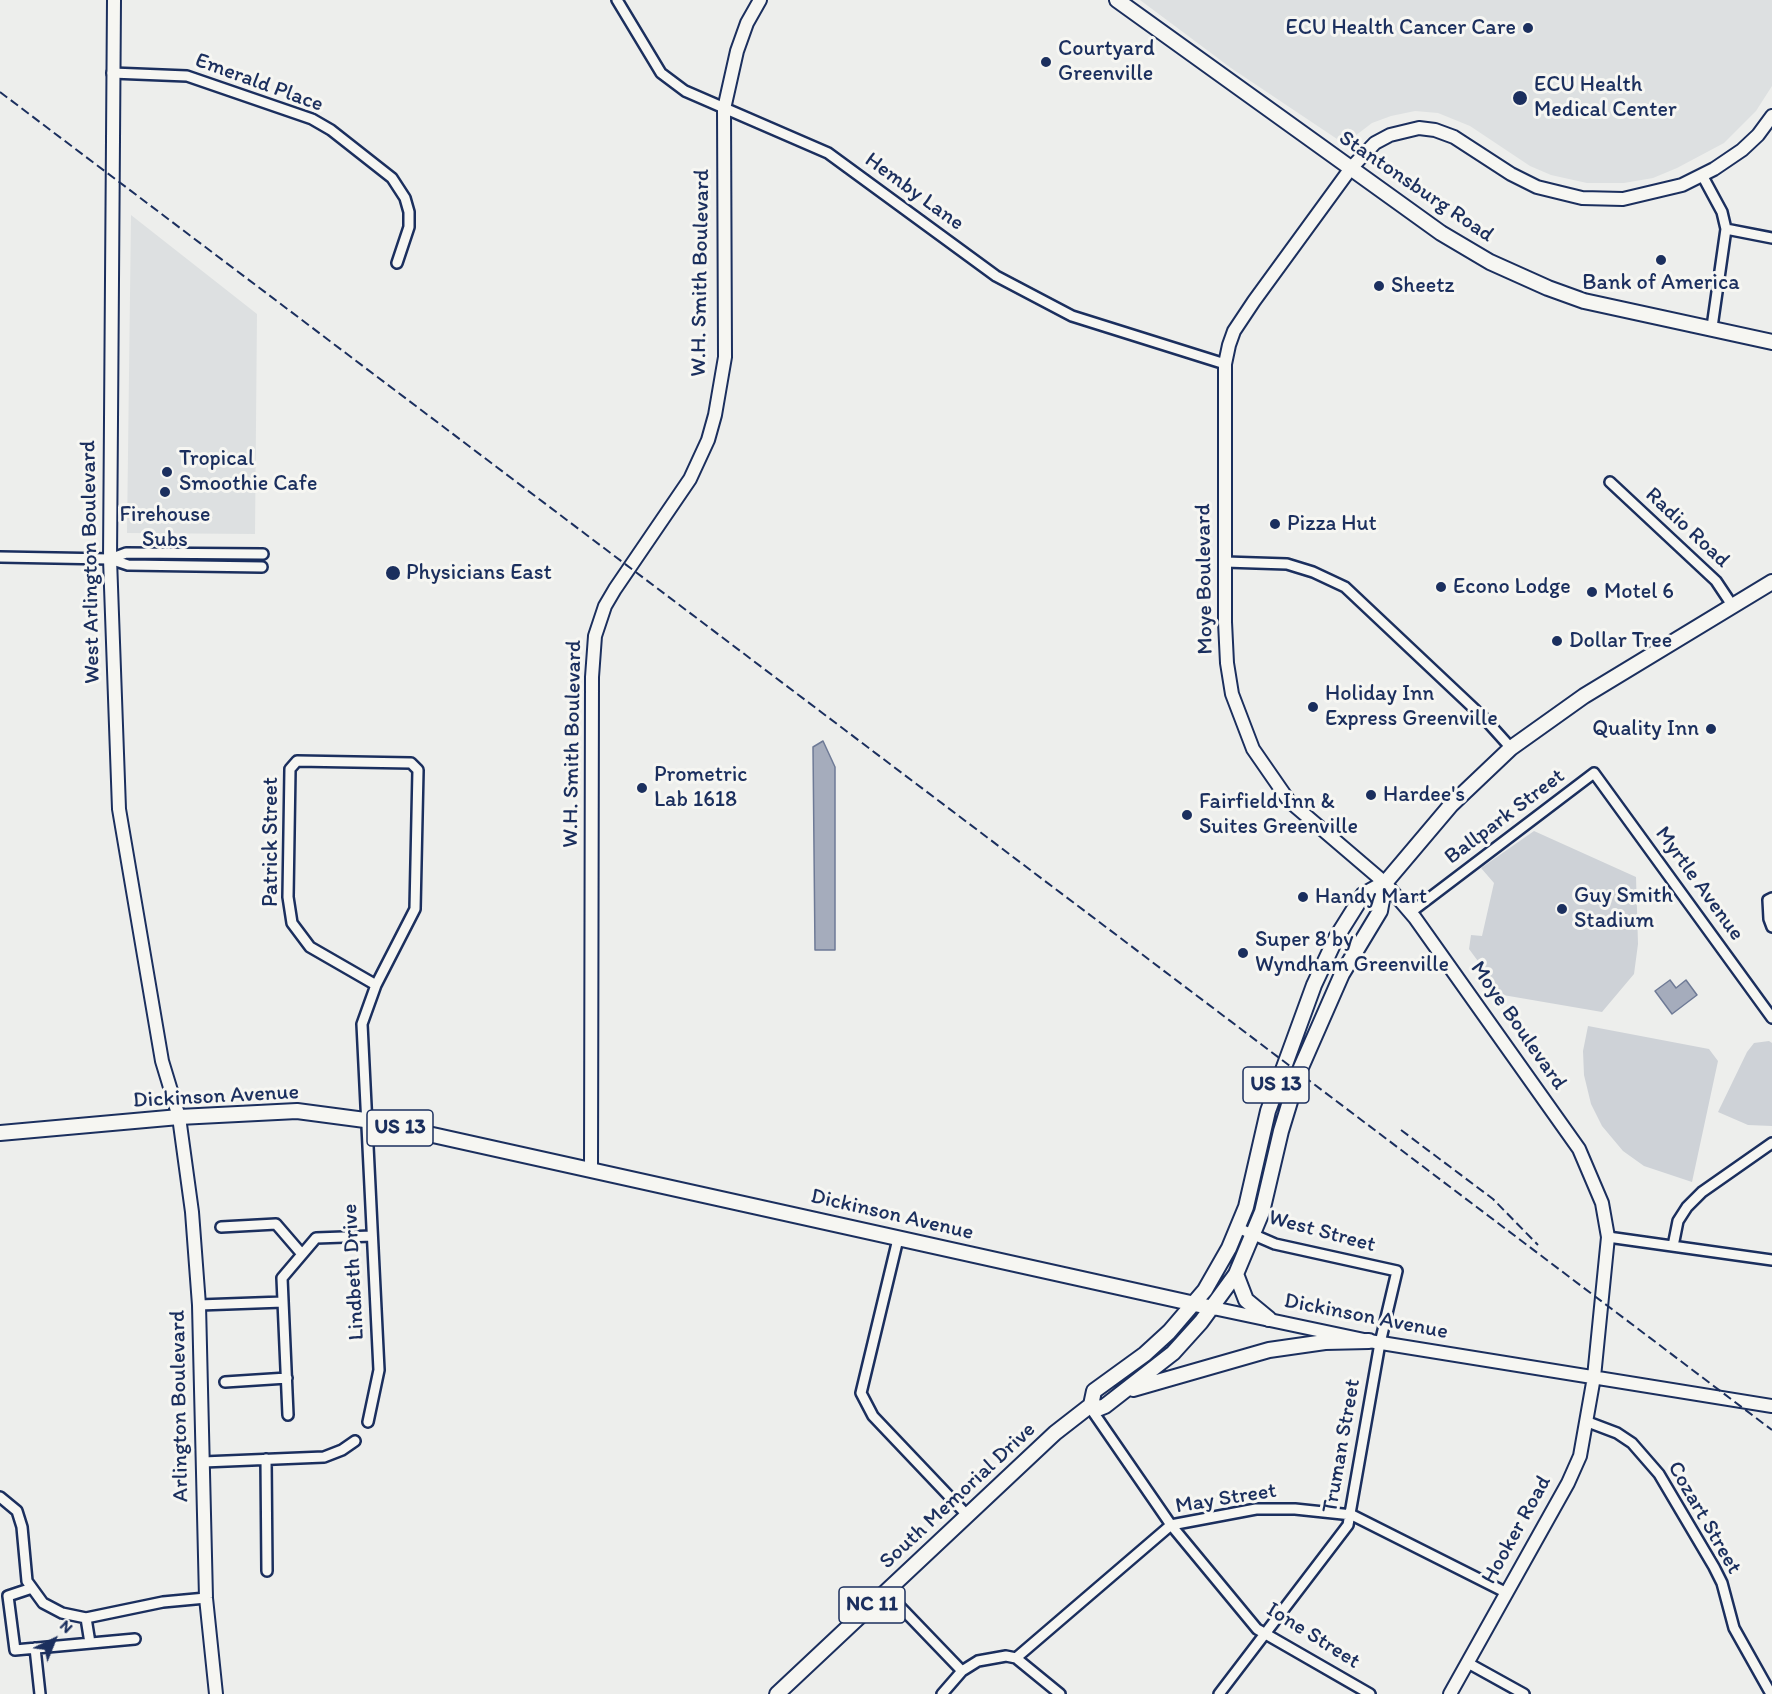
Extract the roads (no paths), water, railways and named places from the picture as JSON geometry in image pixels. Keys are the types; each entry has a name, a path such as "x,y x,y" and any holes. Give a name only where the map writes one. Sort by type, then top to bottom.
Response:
{"main road":[{"name":"West Arlington Boulevard","path":"114,0 110,559 119,809 162,1061 179,1117"},
{"name":"W.H. Smith Boulevard","path":"591,1168 592,698 595,636 605,606 615,589 690,479 715,415 725,357 724,110 737,51 747,23 760,0"},
{"name":"Stantonsburg Road","path":"1118,0 1441,233 1518,276 1584,301 1769,339"},
{"name":"Moye Boulevard","path":"1594,1377 1608,1237 1602,1203 1579,1149 1411,912 1385,883 1289,801 1253,749 1232,694 1227,663 1225,364 1234,331 1351,168 1382,139 1419,128 1454,137 1537,187 1582,198 1642,196 1682,185 1702,175 1742,150 1758,135 1772,116"},
{"name":"South Memorial Drive","path":"777,1694 1055,1433 1090,1406 1094,1391 1150,1349 1195,1304 1222,1261 1238,1228 1250,1193 1275,1087 1314,985 1336,938 1363,895 1385,883 1451,805 1511,748 1584,696 1772,582"},
{"name":"South Memorial Drive","path":"1090,1406 1100,1408 1125,1392 1173,1353 1213,1308 1236,1274 1254,1235 1299,1072 1342,974 1380,910 1385,883"},
{"name":"Dickinson Avenue","path":"0,1133 179,1117 297,1111 365,1120 1374,1342 1772,1406"},
{"name":"Arlington Boulevard","path":"179,1117 192,1212 199,1305 206,1598 216,1694"},
{"path":"1236,1274 1246,1300 1269,1319"},
{"path":"1125,1392 1269,1350 1325,1342 1374,1342"},
{"name":"Hooker Road","path":"1450,1694 1575,1469 1588,1422 1594,1377"}],"street":[{"name":"Hemby Lane","path":"617,0 661,73 685,91 724,110 828,153 996,276 1071,316 1225,364"},
{"name":"Emerald Place","path":"112,73 187,76 312,119 331,130 392,178 405,198 409,212 409,227 397,262"},
{"path":"1702,175 1722,212 1726,229 1712,327"},
{"path":"1726,229 1772,238"},
{"name":"Radio Road","path":"1610,482 1716,581 1732,605"},
{"path":"110,559 126,553 263,554"},
{"path":"0,557 110,559 128,565 262,567"},
{"path":"1225,562 1287,564 1313,572 1345,587 1484,718 1511,748"},
{"name":"Patrick Street","path":"376,985 310,947 302,940 292,923 288,897 290,769 293,763 411,762 416,765"},
{"name":"Lindbeth Drive","path":"368,1422 379,1370 362,1024 376,985 415,909 416,765"},
{"name":"Ballpark Street","path":"1411,912 1594,773"},
{"name":"Myrtle Avenue","path":"1594,773 1772,1018"},
{"path":"1770,899 1769,919 1772,927"},
{"path":"1673,1246 1678,1221 1702,1192 1772,1143"},
{"path":"221,1227 276,1224 301,1253"},
{"name":"West Street","path":"1238,1228 1284,1246 1397,1271"},
{"path":"288,1415 282,1278 316,1238 372,1236"},
{"path":"1608,1237 1772,1260"},
{"path":"898,1239 861,1393 873,1416 967,1515"},
{"name":"Truman Street","path":"1220,1694 1348,1524 1352,1515 1374,1342 1397,1271"},
{"path":"199,1305 283,1302"},
{"path":"225,1382 286,1378"},
{"name":"Ione Street","path":"1090,1406 1171,1525 1257,1629 1370,1694"},
{"name":"Cozart Street","path":"1588,1422 1617,1433 1632,1443 1659,1474 1714,1567 1722,1583 1734,1628 1771,1694"},
{"path":"203,1462 324,1457 342,1450 355,1441"},
{"path":"266,1459 267,1571"},
{"path":"0,1497 17,1511 22,1527 27,1581 43,1602 62,1613 86,1618 163,1602 206,1598"},
{"name":"May Street","path":"1016,1658 1171,1525 1256,1509 1295,1509 1352,1515 1507,1593"},
{"path":"32,1588 8,1596 15,1650 135,1639"},
{"path":"886,1592 962,1671"},
{"path":"86,1618 90,1643"},
{"path":"35,1648 40,1694"},
{"path":"942,1694 962,1671 978,1661 1006,1656 1016,1658 1060,1694"},
{"path":"1468,1663 1524,1694"}],"water":[{"path":"823,741 835,767 835,950 815,950 813,747"},
{"path":"1670,980 1676,988 1686,980 1697,995 1672,1014 1655,991"}],"railway":[{"path":"0,92 1772,1430"},
{"path":"1401,1130 1493,1199 1538,1245"}],"place":[{"name":"ECU Health Cancer Care","path":"1528,28"},
{"name":"Courtyard Greenville","path":"1046,62"},
{"name":"ECU Health Medical Center","path":"1520,98"},
{"name":"Bank of America","path":"1661,260"},
{"name":"Sheetz","path":"1379,286"},
{"name":"Tropical Smoothie Cafe","path":"167,472"},
{"name":"Firehouse Subs","path":"165,492"},
{"name":"Pizza Hut","path":"1275,524"},
{"name":"Physicians East","path":"393,573"},
{"name":"Econo Lodge","path":"1441,587"},
{"name":"Motel 6","path":"1592,592"},
{"name":"Dollar Tree","path":"1557,641"},
{"name":"Holiday Inn Express Greenville","path":"1313,707"},
{"name":"Quality Inn","path":"1711,729"},
{"name":"Prometric Lab 1618","path":"642,788"},
{"name":"Hardee's","path":"1371,795"},
{"name":"Fairfield Inn & Suites Greenville","path":"1187,815"},
{"name":"Handy Mart","path":"1303,897"},
{"name":"Guy Smith Stadium","path":"1562,909"},
{"name":"Super 8 by Wyndham Greenville","path":"1243,953"}]}
